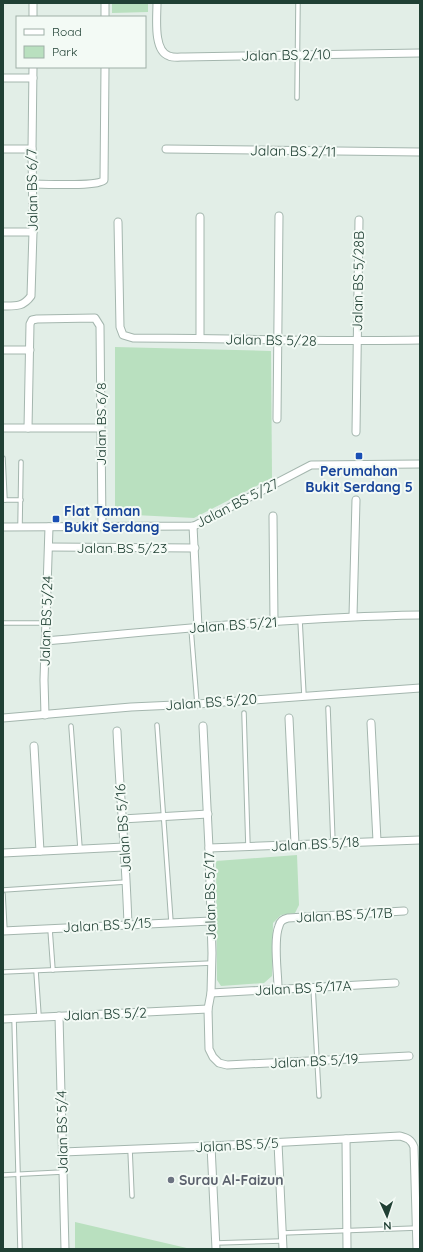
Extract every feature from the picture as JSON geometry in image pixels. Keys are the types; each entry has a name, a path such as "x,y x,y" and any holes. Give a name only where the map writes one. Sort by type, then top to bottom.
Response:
{"street":[{"path":"33,3 33,16"},
{"path":"105,3 105,16"},
{"name":"Jalan BS 2/10","path":"157,3 158,43 161,51 169,56 420,53"},
{"name":"Jalan BS 6/7","path":"3,306 18,306 26,302 31,296 33,232 33,68"},
{"path":"32,184 89,184 100,183 104,180 105,68"},
{"path":"3,78 33,78"},
{"path":"3,149 32,149"},
{"name":"Jalan BS 2/11","path":"166,149 420,152"},
{"path":"277,420 279,216"},
{"path":"200,217 200,338"},
{"name":"Jalan BS 5/28B","path":"356,432 359,220"},
{"name":"Jalan BS 5/28","path":"118,222 120,327 123,335 133,338 357,342 420,340"},
{"path":"3,232 33,232"},
{"name":"Jalan BS 6/8","path":"30,350 30,324 32,320 95,318 100,326 102,527"},
{"path":"3,350 30,350 28,428"},
{"path":"3,428 100,428"},
{"name":"Jalan BS 5/27","path":"3,527 193,526 310,465 420,464"},
{"path":"353,616 356,500"},
{"path":"273,516 274,622"},
{"path":"193,526 195,548 194,628"},
{"name":"Jalan BS 5/24","path":"45,715 44,680 49,548 48,527"},
{"name":"Jalan BS 5/23","path":"49,548 195,548"},
{"name":"Jalan BS 5/21","path":"46,641 353,616 420,615"},
{"name":"Jalan BS 5/20","path":"3,718 131,707 197,704 420,688"},
{"path":"289,718 295,844"},
{"path":"371,723 377,841"},
{"name":"Jalan BS 5/17","path":"203,726 208,814 212,963 211,993 208,1009 209,1048 213,1057 219,1063"},
{"name":"Jalan BS 5/16","path":"117,731 127,882 128,925"},
{"path":"34,746 40,851"},
{"path":"122,819 208,814"},
{"name":"Jalan BS 5/18","path":"209,848 333,842 420,840"},
{"path":"3,853 124,847"},
{"name":"Jalan BS 5/17B","path":"278,988 277,935 279,924 284,919 404,912"},
{"name":"Jalan BS 5/15","path":"4,931 211,920"},
{"name":"Jalan BS 5/17A","path":"211,993 278,988 395,983"},
{"name":"Jalan BS 5/2","path":"3,1019 39,1016 208,1009"},
{"name":"Jalan BS 5/4","path":"59,1016 65,1249"},
{"name":"Jalan BS 5/19","path":"219,1063 235,1065 409,1056"},
{"name":"Jalan BS 5/5","path":"63,1152 278,1143 400,1136 410,1139 414,1147 417,1228"},
{"path":"346,1139 347,1249"},
{"path":"278,1143 282,1245"},
{"path":"211,1146 215,1246"},
{"path":"417,1228 417,1249"}],"lane":[{"path":"297,98 298,3"},
{"path":"3,458 4,500 20,500"},
{"path":"20,527 21,462"},
{"path":"300,620 304,696"},
{"path":"3,623 46,623"},
{"path":"194,628 197,704"},
{"path":"328,708 333,842"},
{"path":"244,713 248,847"},
{"path":"157,725 171,922"},
{"path":"71,726 80,848"},
{"path":"3,890 127,882"},
{"path":"3,894 4,931"},
{"path":"50,928 53,970"},
{"path":"3,972 212,963"},
{"path":"36,971 39,1016"},
{"path":"312,987 319,1096"},
{"path":"14,1018 20,1249"},
{"path":"130,1149 132,1196"},
{"path":"3,1175 63,1172"},
{"path":"282,1233 417,1228"},
{"path":"215,1246 282,1245"}],"green space":[{"path":"112,3 148,3 148,12 112,13"},
{"path":"115,347 271,351 272,478 194,518 115,514"},
{"path":"297,855 299,905 295,913 281,915 273,923 272,976 264,983 221,986 217,980 216,861"},
{"path":"75,1222 191,1249 75,1249"}],"place":[{"name":"Perumahan Bukit Serdang 5","path":"359,456"},
{"name":"Flat Taman Bukit Serdang","path":"56,519"},
{"name":"Surau Al-Faizun","path":"171,1180"}]}
